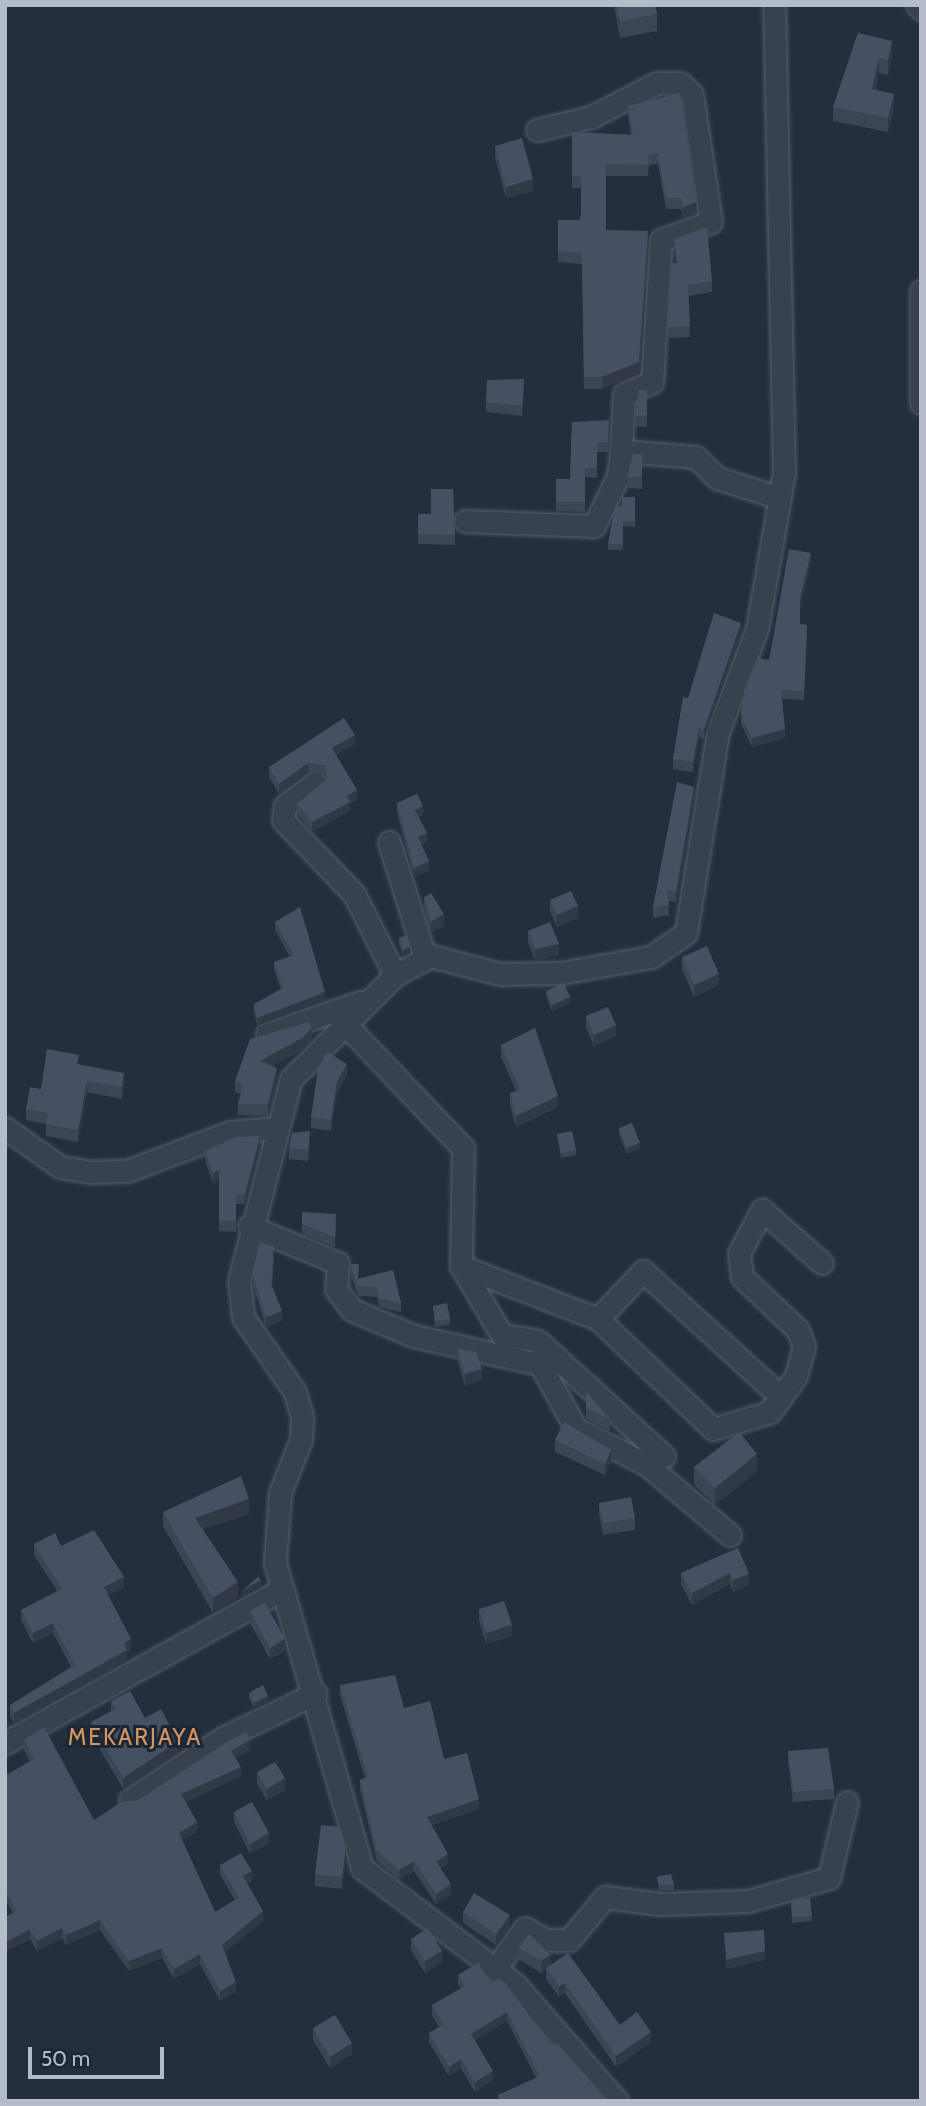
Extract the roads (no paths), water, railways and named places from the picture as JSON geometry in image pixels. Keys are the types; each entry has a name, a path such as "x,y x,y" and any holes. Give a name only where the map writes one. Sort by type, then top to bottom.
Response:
{"street":[{"path":"617,2101 568,2038 496,1968 362,1868 316,1693 279,1591 275,1529 302,1417 295,1392 243,1317 239,1281 249,1226 291,1079 366,1000 395,975 425,957 529,976 651,957 682,938 718,732 757,629 780,498 774,5"},
{"path":"917,5 921,9"},
{"path":"465,521 594,526 618,476 624,394 652,382 661,240 711,222 692,94 680,83 657,83 591,117 537,130"},
{"path":"921,291 921,403"},
{"path":"621,451 696,457 717,478 780,498"},
{"path":"315,783 285,806 283,820 354,894 395,975"},
{"path":"389,842 425,957"},
{"path":"267,1034 366,1000"},
{"path":"344,1023 463,1149 461,1266 502,1335 538,1340 664,1456"},
{"path":"5,1128 60,1167 90,1172 127,1171 230,1132 276,1128"},
{"path":"461,1266 598,1320 713,1429 770,1412 796,1376 804,1346 798,1330 742,1277 739,1253 762,1210 821,1263"},
{"path":"249,1226 338,1263 336,1289 352,1310 414,1336 540,1364 576,1429 646,1464 730,1535"},
{"path":"598,1320 643,1271 781,1397"},
{"path":"5,1743 279,1591"},
{"path":"130,1800 223,1738 316,1693"},
{"path":"496,1968 526,1928 545,1940 569,1940 605,1897 660,1904 748,1901 829,1878 847,1802"}],"district":[{"name":"MEKARJAYA","path":"135,1737"}]}
